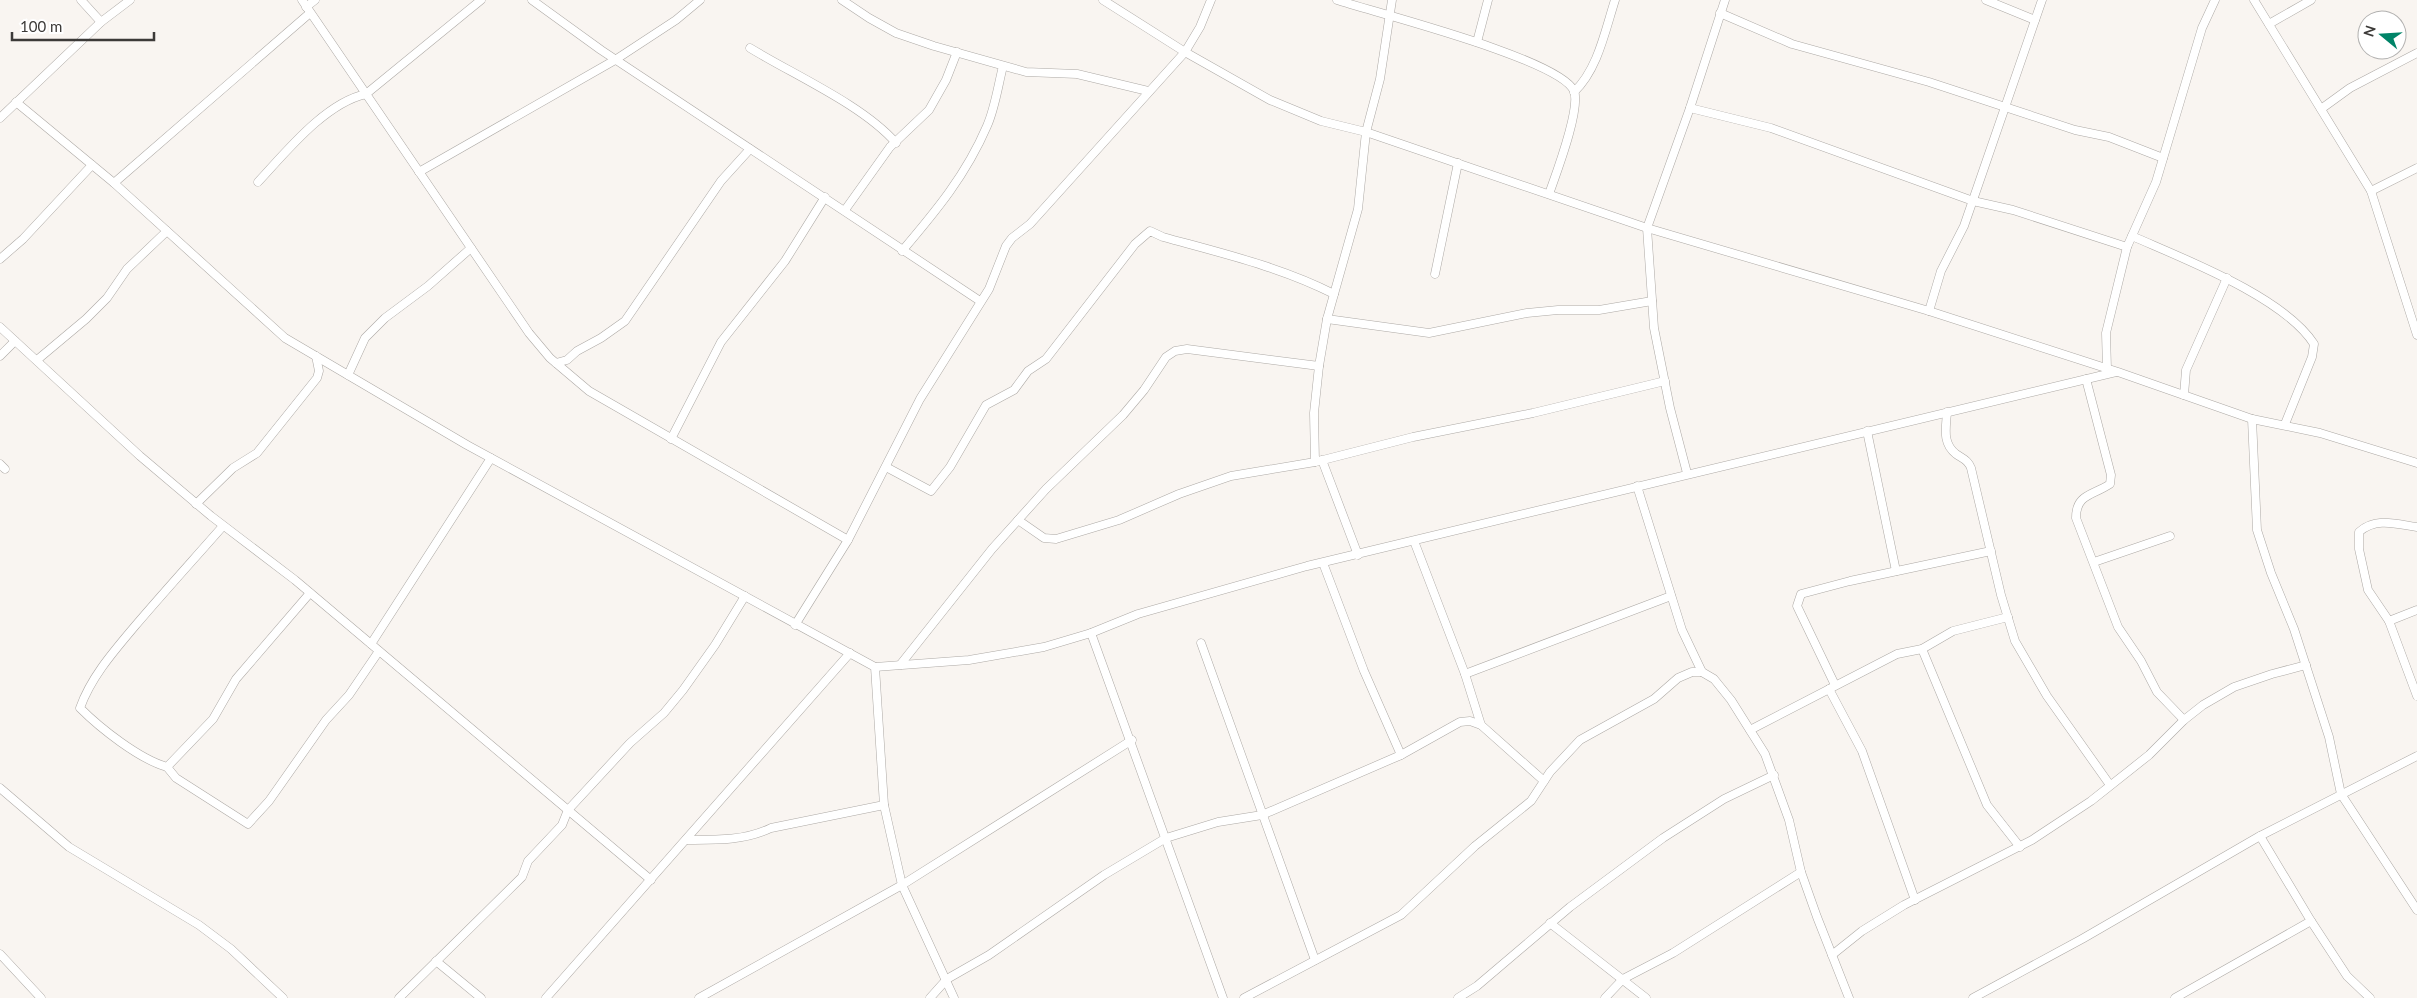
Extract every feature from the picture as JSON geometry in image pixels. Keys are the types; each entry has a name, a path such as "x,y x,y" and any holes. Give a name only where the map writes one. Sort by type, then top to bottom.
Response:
{"street":[{"path":"81,0 101,22"},
{"path":"0,118 101,22 130,0"},
{"path":"114,183 306,7 316,0"},
{"path":"258,182 327,114 352,97 366,94 481,0"},
{"path":"532,0 615,60 845,210 902,251 980,301"},
{"path":"419,172 615,60 676,20 700,0"},
{"path":"842,0 896,33 1003,66 1026,72 1077,74 1148,91"},
{"path":"795,625 848,540 920,400 980,301 990,289 1006,246 1012,238 1030,224 1185,52 1200,27 1211,0"},
{"path":"1337,0 1477,42 1547,69 1564,80 1574,92 1575,104 1566,146 1549,194"},
{"path":"1358,555 1319,461 1314,414 1319,366 1327,319 1358,209 1366,132 1380,79 1392,0"},
{"path":"1477,42 1488,0"},
{"path":"1574,92 1585,80 1597,56 1615,0"},
{"path":"1687,474 1664,381 1654,328 1646,228 1690,108 1725,0"},
{"path":"1986,0 2036,20"},
{"path":"1929,311 1941,271 1964,226 2042,0"},
{"path":"2107,369 2106,333 2128,247 2156,182 2202,28 2215,0"},
{"path":"2254,0 2371,191 2417,335"},
{"path":"2269,24 2311,0"},
{"path":"1105,1 1185,52 1270,100 1321,121 1366,132 1646,228 1929,311 2118,372 2252,419 2284,424 2417,463"},
{"path":"306,7 529,333 556,363 589,391 848,540"},
{"path":"1720,13 1792,44 1929,82 2075,130 2109,137 2163,158"},
{"path":"750,48 860,112 883,128 896,142"},
{"path":"845,210 896,142 929,110 946,80 957,52"},
{"path":"2321,109 2350,88 2417,53"},
{"path":"902,251 955,186 970,160 988,124 1003,66"},
{"path":"16,102 114,183 285,338 491,458 875,667 987,657 1044,647 1091,633 1138,614 1307,566 2118,372"},
{"path":"1690,108 1780,131 1973,201 2013,210 2128,247"},
{"path":"556,363 567,360 577,351 601,338 625,321 721,181 750,149"},
{"path":"1435,274 1458,163"},
{"path":"0,259 23,239 92,165"},
{"path":"2371,191 2417,168"},
{"path":"671,439 721,342 785,261 825,197"},
{"path":"37,360 86,319 107,298 128,269 167,230"},
{"path":"886,468 931,491 950,467 986,405 1014,390 1028,371 1046,359 1135,244 1150,231 1163,237 1277,270 1309,281 1334,294"},
{"path":"2132,236 2228,278 2306,331 2314,344 2312,357 2284,424"},
{"path":"348,375 365,338 385,318 428,286 471,248"},
{"path":"2184,395 2186,370 2228,278"},
{"path":"1327,319 1429,333 1527,313 1558,310 1599,310 1652,301"},
{"path":"0,327 140,456 196,504 310,593 651,880"},
{"path":"0,356 16,341"},
{"path":"900,665 1018,520 1046,489 1123,415 1144,390 1166,357 1175,351 1187,349 1319,366"},
{"path":"196,504 234,468 257,453 316,378 319,371 316,356"},
{"path":"2086,379 2111,475 2110,484 2079,500 2076,507 2076,518 2118,627 2141,661 2158,692 2184,720"},
{"path":"1018,520 1044,538 1056,539 1119,520 1180,494 1231,476 1319,461 1413,437 1533,413 1664,381"},
{"path":"1947,412 1945,438 1952,450 1968,461 1971,468 2015,641 2047,696 2110,785"},
{"path":"2252,419 2257,530 2306,665 2329,737 2342,794 2417,910"},
{"path":"1867,431 1896,571"},
{"path":"371,644 491,458"},
{"path":"1638,486 1682,630 1702,672"},
{"path":"2417,527 2382,522 2368,524 2359,532 2359,549 2368,590 2389,621 2417,696"},
{"path":"223,526 170,584 110,657 86,691 80,708 138,754 167,767 176,778 248,824 269,801 326,720 349,695 379,651"},
{"path":"2094,562 2170,536"},
{"path":"1414,541 1465,674 1482,725"},
{"path":"1915,900 1862,751 1797,606 1798,599 1801,594 1991,551"},
{"path":"1323,563 1364,670 1400,756"},
{"path":"167,767 213,719 236,679 310,593"},
{"path":"399,998 522,877 528,861 562,825 568,810 630,744 664,713 715,645 745,596"},
{"path":"1465,674 1671,596"},
{"path":"2389,621 2417,610"},
{"path":"1750,730 1897,654 1922,649 1954,630 2008,618"},
{"path":"1091,633 1132,740 1223,998"},
{"path":"1201,643 1315,960"},
{"path":"1922,649 1987,805 2020,847"},
{"path":"546,998 850,653"},
{"path":"1832,955 1862,931 1915,900 2020,847 2091,801 2149,755 2184,720 2203,705 2234,687 2306,665"},
{"path":"875,667 884,805 902,885 954,998"},
{"path":"1244,998 1401,915 1475,846 1531,801 1544,781 1580,740 1654,699 1678,678 1692,672 1702,672 1714,679 1766,754 1789,820 1801,872 1849,998"},
{"path":"930,998 947,980 989,954 1104,875 1166,838 1218,822 1262,815 1400,756 1460,722 1470,721 1482,725 1544,781"},
{"path":"699,998 902,885 1132,740"},
{"path":"1973,998 2082,939 2260,836 2417,756"},
{"path":"1458,998 1477,986 1550,923 1663,838 1724,799 1774,775"},
{"path":"0,788 69,846 199,925 231,949 283,998"},
{"path":"686,840 712,840 756,835 771,828 884,805"},
{"path":"2260,836 2311,921 2347,976 2370,998"},
{"path":"1605,998 1623,979 1673,953 1801,872"},
{"path":"2175,998 2311,921"},
{"path":"1550,923 1646,998"},
{"path":"0,954 41,998"},
{"path":"436,961 481,998"}]}
